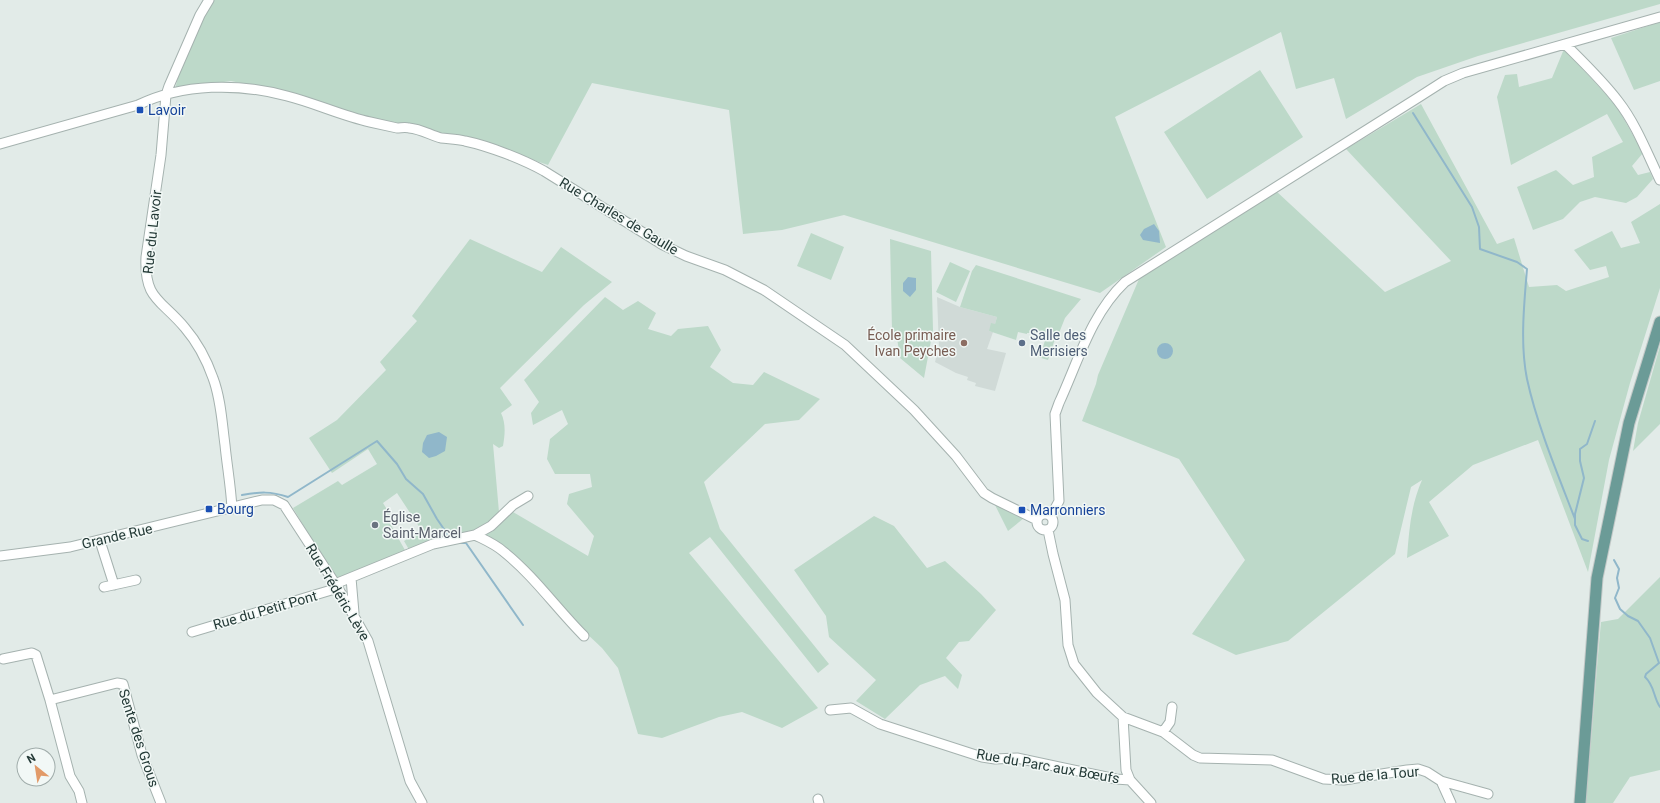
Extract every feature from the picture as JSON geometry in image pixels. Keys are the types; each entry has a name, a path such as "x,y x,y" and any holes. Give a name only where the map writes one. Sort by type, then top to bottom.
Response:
{"main road":[{"path":"1580,803 1596,578 1629,423 1660,322"}],"street":[{"name":"Rue du Lavoir","path":"209,0 200,15 169,86 166,97 161,155 146,256 147,281 152,294 159,303 184,327 195,342 213,379 222,423 232,508"},
{"path":"1051,516 1042,514 1037,520 1039,528 1048,530 1052,527 1053,523 1051,516 1059,501 1055,414 1100,312 1125,282 1444,81 1462,73 1660,17"},
{"path":"1565,44 1604,84 1619,102 1634,126 1660,180"},
{"name":"Rue Charles de Gaulle","path":"0,144 138,105 146,106 166,97 204,89 228,86 286,96 370,122 399,128 408,127 455,141 464,141 534,165 663,245 686,256 725,270 764,290 846,345 914,410 956,456 984,493 1037,520"},
{"name":"Rue du Petit Pont","path":"192,632 336,586 351,578 433,544 475,535 491,526 513,504 528,496"},
{"name":"Rue Frédéric Lève","path":"232,508 262,500 274,500 284,505 336,586 368,641 405,764 413,787 422,803"},
{"name":"Grande Rue","path":"0,556 63,548 100,541 232,508"},
{"name":"Rue de la Tour","path":"1048,530 1051,549 1065,600 1068,645 1074,664 1097,693 1123,717 1163,732 1193,755 1200,758 1272,760 1324,779 1344,780 1418,769 1427,772 1441,781 1488,794"},
{"path":"475,535 499,548 517,564 584,636"},
{"path":"100,541 109,586 136,580"},
{"path":"351,578 354,616"},
{"path":"3,659 32,653 36,655 50,700 70,776 79,791 82,803"},
{"name":"Sente des Grous","path":"50,700 117,683 123,684 142,755 161,803"},
{"path":"1163,732 1170,722 1172,707"},
{"name":"Rue du Parc aux Bœufs","path":"830,710 851,708 880,724 982,757 994,759 1017,758 1116,779 1130,780"},
{"path":"1123,717 1126,770 1130,780 1151,803"},
{"path":"1441,781 1451,803"}],"shaded area":[{"name":"École primaire Ivan Peyches","path":"937,297 960,307 997,317 995,324 989,331 993,332 987,349 1006,353 995,391 975,386 976,383 967,380 968,377 956,373 935,362 939,347"}],"green space":[{"path":"205,0 1660,0 1660,4 1478,56 1417,77 1346,119 1334,78 1296,89 1281,32 1115,117 1166,247 1100,293 844,215 782,230 743,234 729,110 592,83 548,165 481,142 360,118 288,93 231,81 175,89 195,14"},
{"path":"1660,22 1660,81 1634,90 1611,38"},
{"path":"1564,49 1616,105 1643,153 1632,166 1638,175 1650,172 1653,179 1637,197 1626,203 1595,197 1580,202 1563,219 1533,230 1517,187 1556,170 1573,185 1594,177 1592,157 1623,142 1607,114 1511,165 1497,97 1505,75 1517,74 1519,87 1552,78"},
{"path":"1260,70 1303,137 1207,199 1164,132"},
{"path":"1421,104 1497,244 1514,238 1529,287 1557,285 1566,291 1609,277 1606,266 1590,270 1574,250 1612,231 1621,248 1640,243 1631,222 1660,204 1660,288 1630,383 1609,460 1588,572 1538,440 1473,465 1429,502 1449,536 1407,558 1413,508 1422,480 1411,487 1395,554 1288,641 1236,655 1192,634 1245,560 1179,459 1082,421 1098,375 1139,279 1194,242 1276,191 1385,292 1451,261 1346,149"},
{"path":"811,233 844,247 831,280 797,266"},
{"path":"470,239 542,272 561,247 612,282 584,305 500,388 512,405 501,413 505,429 503,446 499,448 493,444 499,512 491,522 474,531 411,553 404,541 422,531 397,493 383,503 391,516 387,518 406,552 336,580 293,508 338,481 342,485 377,464 368,449 332,473 309,438 337,420 386,370 380,362 417,321 412,316"},
{"path":"890,239 931,251 933,330 924,378 900,358 897,338 892,330"},
{"path":"950,262 970,271 956,302 936,292"},
{"path":"976,265 1081,299 1065,318 1059,333 1057,333 1048,360 1031,355 1033,350 1041,354 1046,337 1042,336 1043,333 1027,334 1018,332 1016,340 989,331 991,323 995,324 997,317 960,307 972,271"},
{"path":"605,297 623,310 638,301 656,313 648,329 671,336 678,329 708,326 721,350 710,367 733,383 753,385 764,372 820,399 799,420 765,424 704,482 720,529 829,664 818,673 710,537 689,553 818,708 782,728 742,712 719,717 662,738 638,734 618,668 602,648 482,535 497,527 513,512 588,556 594,536 567,504 569,494 592,487 590,474 555,474 547,459 550,439 568,424 562,410 533,425 531,413 539,402 524,380"},
{"path":"1660,346 1660,424 1633,451 1638,423"},
{"path":"993,501 1024,518 1008,531"},
{"path":"874,516 894,526 927,568 945,561 996,610 969,641 959,642 946,658 962,675 958,689 945,676 920,685 885,719 856,701 876,680 829,637 826,616 794,570"},
{"path":"1660,577 1660,770 1630,777 1613,803 1585,803 1601,622 1618,619"}],"water":[{"path":"1154,224 1159,231 1160,243 1143,240 1140,235 1144,229"},
{"path":"908,277 916,278 916,290 910,297 903,291 903,283"},
{"path":"1165,343 1172,348 1173,351 1168,358 1165,359 1158,354 1157,351 1162,344"},
{"path":"439,432 447,437 445,451 429,458 422,452 423,443 427,435"}],"waterway":[{"path":"1413,113 1472,207 1479,227 1480,249 1517,262 1527,269 1523,338 1527,379 1542,432 1575,519"},
{"path":"1588,541 1582,539 1575,525 1575,514 1584,478 1580,461 1580,449 1587,444 1595,421"},
{"path":"242,495 265,493 288,497 377,441 397,464 406,479 423,494 448,535"},
{"path":"457,543 466,543 523,625"},
{"path":"1614,560 1619,569 1617,578 1619,588 1615,598 1620,609 1628,616 1638,621 1650,638 1659,663 1646,674 1645,677 1651,684 1660,707"}],"place":[{"name":"Lavoir","path":"140,110"},
{"name":"École primaire Ivan Peyches","path":"964,343"},
{"name":"Salle des Merisiers","path":"1022,343"},
{"name":"Bourg","path":"209,509"},
{"name":"Marronniers","path":"1022,510"},
{"name":"Église Saint-Marcel","path":"375,525"}]}
